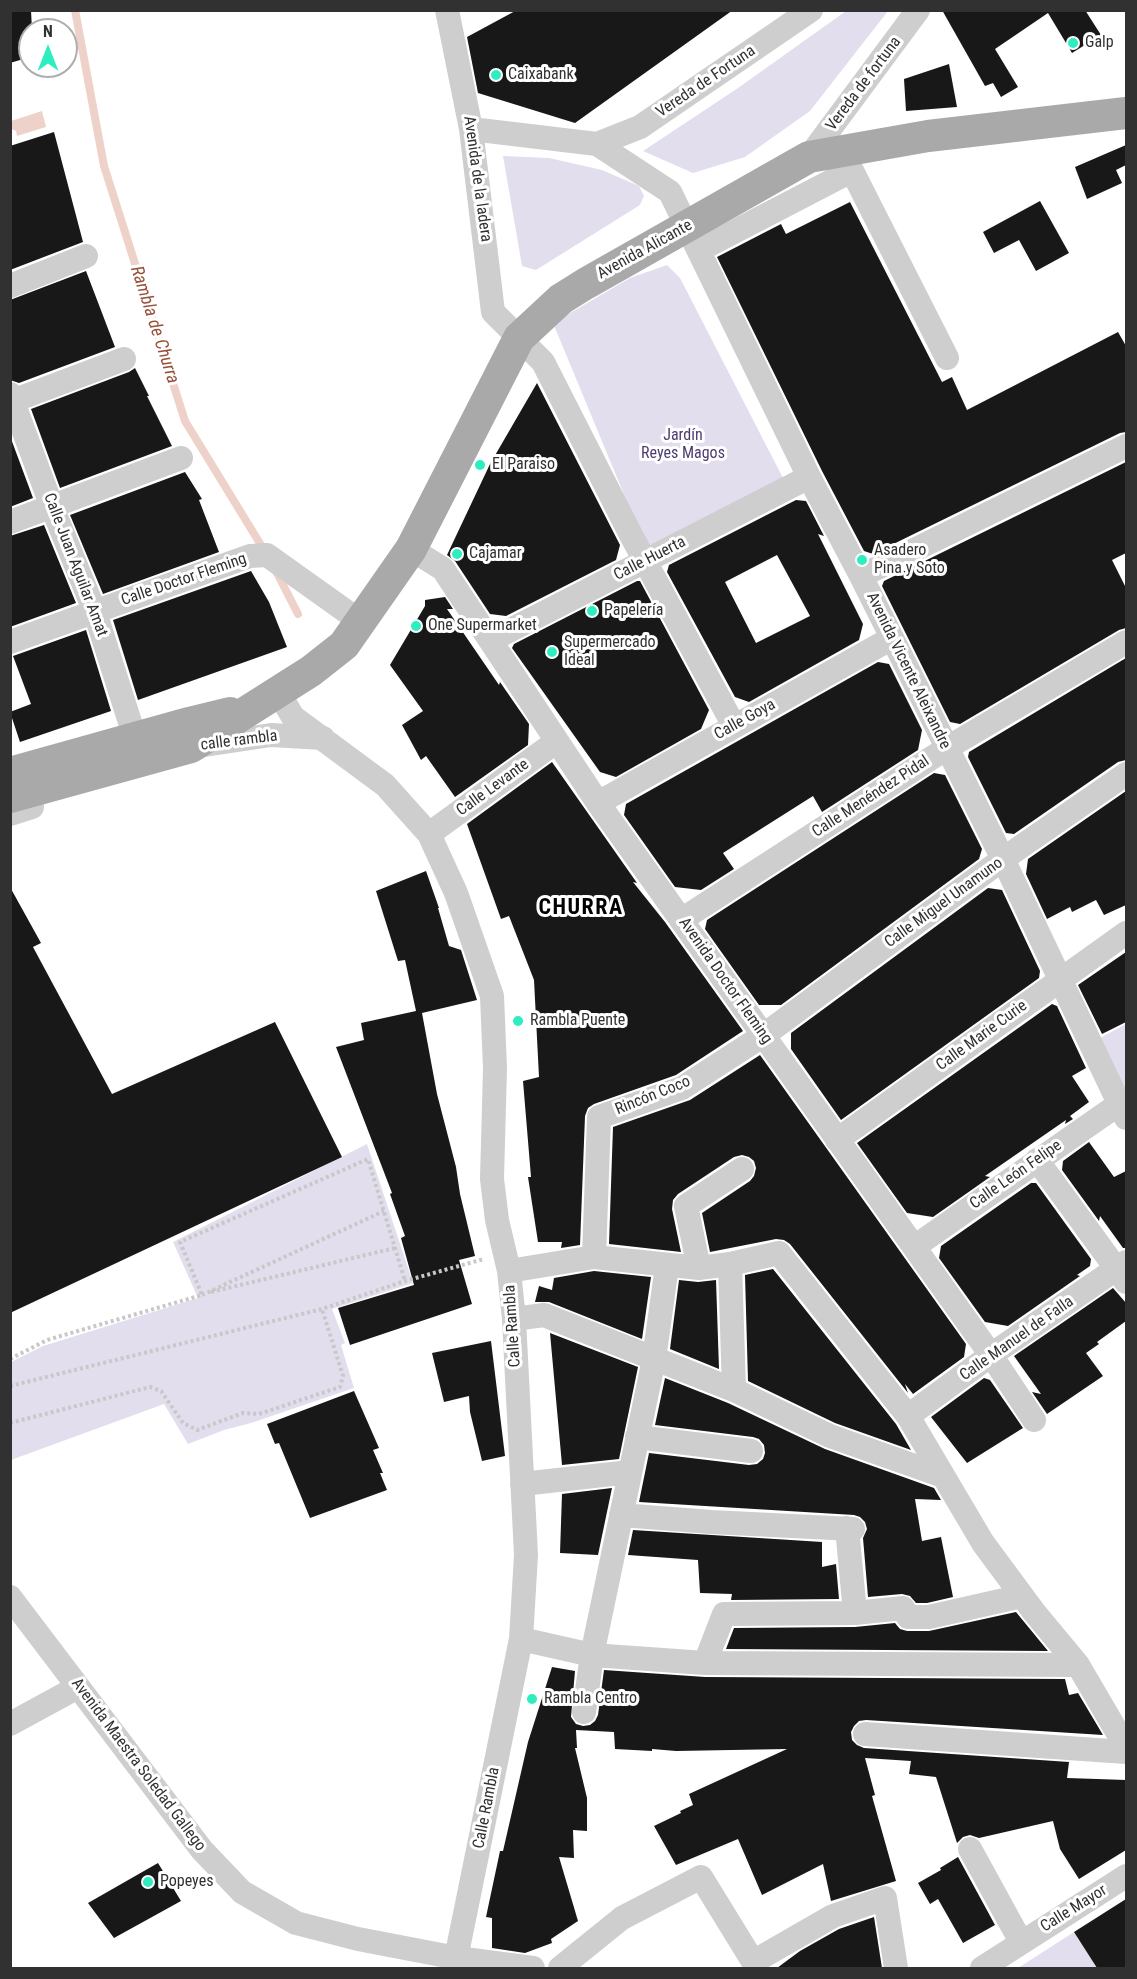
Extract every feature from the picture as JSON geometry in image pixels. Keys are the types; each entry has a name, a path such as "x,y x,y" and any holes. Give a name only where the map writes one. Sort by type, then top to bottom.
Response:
{"main road":[{"name":"Avenida Alicante","path":"13,791 191,747 311,671 352,634 411,549 519,338 561,299 693,238 809,157 847,161 928,136 1126,113"},
{"path":"13,791 135,738 266,700"}],"street":[{"name":"Vereda de Fortuna","path":"597,144 640,128 811,10"},
{"name":"Vereda de fortuna","path":"809,157 918,10"},
{"name":"Avenida de la ladera","path":"454,14 471,129 493,312 543,362 645,561 734,726"},
{"path":"471,129 597,144"},
{"name":"Avenida Vicente Aleixandre","path":"597,144 670,192 809,477 1004,859 1123,1111"},
{"path":"693,238 847,161 947,358"},
{"path":"10,286 87,256"},
{"path":"11,399 124,359"},
{"name":"Calle Juan Aguilar Amat","path":"11,399 95,612 135,738"},
{"path":"861,576 1126,446"},
{"path":"10,522 181,458"},
{"name":"Calle Huerta","path":"491,640 809,477"},
{"name":"Avenida Doctor Fleming","path":"411,549 443,569 598,803 991,1355 1034,1420"},
{"name":"Calle Doctor Fleming","path":"95,612 250,556 267,555 352,634"},
{"path":"10,642 95,612"},
{"name":"Calle Goya","path":"598,803 892,639"},
{"name":"Calle Menéndez Pidal","path":"681,920 947,748 1126,642"},
{"name":"Calle Rambla","path":"266,700 323,738 385,785 429,834 456,893 492,996 495,1068 492,1179 497,1220 507,1262 514,1319 526,1555 521,1639 456,1963"},
{"name":"calle rambla","path":"191,747 272,735 323,738"},
{"name":"Calle Levante","path":"429,834 557,741"},
{"name":"Calle Miguel Unamuno","path":"764,1035 1004,859 1126,774"},
{"name":"Calle Marie Curie","path":"837,1140 1126,933"},
{"name":"Rincón Coco","path":"594,1257 599,1117 682,1088 764,1035"},
{"name":"Calle León Felipe","path":"914,1247 1038,1160 1123,1111"},
{"path":"1038,1160 1123,1271"},
{"path":"699,1268 686,1206 742,1169"},
{"path":"507,1262 594,1257 699,1268 779,1253 908,1416 983,1543 1078,1665 1126,1747"},
{"path":"730,1264 734,1390"},
{"path":"584,1712 592,1655 654,1359 667,1266"},
{"name":"Calle Manuel de Falla","path":"908,1416 991,1355 1123,1271"},
{"path":"514,1319 544,1315 734,1390 830,1436 943,1476"},
{"path":"638,1437 751,1451"},
{"path":"522,1484 630,1472"},
{"path":"621,1515 850,1529 855,1613"},
{"path":"705,1663 724,1614 855,1613 903,1608 908,1617 929,1617 1022,1596"},
{"name":"Avenida Maestra Soledad Gallego","path":"10,1597 202,1850 242,1892 296,1923 456,1963 533,1968"},
{"path":"521,1639 592,1655 705,1663 1078,1665"},
{"path":"10,1724 78,1687"},
{"path":"865,1734 1126,1752"},
{"name":"Calle Mayor","path":"969,1849 1022,1942"},
{"name":"Calle Mayor","path":"982,1968 1126,1876"},
{"path":"560,1968 622,1918 701,1877 755,1965 832,1916 885,1898 896,1968"}],"path":[{"path":"202,1294 180,1242 368,1159 405,1281"},
{"path":"202,1294 384,1211"},
{"path":"10,1359 47,1340 202,1294 395,1248"},
{"path":"10,1386 322,1309 405,1281 507,1262"},
{"path":"10,1423 150,1387 161,1391 183,1423 197,1430 243,1413 259,1414 340,1388 343,1376 322,1309"}],"green space":[{"path":"846,11 888,11 810,111 745,157 693,173 643,151 738,88"},
{"path":"503,156 549,158 602,170 639,186 644,196 640,205 536,270 522,266"},
{"name":"Jardín Reyes Magos","path":"667,265 680,278 783,478 647,550 553,323 630,278"},
{"path":"1126,1024 1126,1092 1100,1038"},
{"path":"367,1144 413,1283 332,1309 345,1343 341,1345 354,1388 188,1444 164,1404 11,1460 11,1362 43,1346 198,1298 173,1242"},
{"path":"1074,1932 1097,1968 1018,1968"}],"shaded area":[{"path":"42,111 46,127 17,136 16,131 11,129 11,121"}],"building":[{"path":"10,10 31,10 31,18 18,18 18,61 10,63"},
{"path":"517,10 733,10 575,123 478,93 467,37"},
{"path":"942,10 1085,10 1101,35 1072,53 1048,13 995,49 1018,87 1001,97 993,83 985,86"},
{"path":"949,64 957,107 906,111 904,79"},
{"path":"54,132 83,242 10,270 10,146"},
{"path":"1126,145 1126,165 1116,170 1122,183 1087,199 1075,167"},
{"path":"1040,201 1069,253 1036,271 1019,240 994,253 983,232"},
{"path":"850,202 942,382 952,377 967,410 1118,332 1126,346 1126,432 873,554 864,551 717,257 781,224 786,234"},
{"path":"86,271 115,347 19,383 10,380 10,300"},
{"path":"135,368 172,446 60,488 31,409"},
{"path":"537,383 620,545 616,560 506,616 490,614 455,561 447,555 490,464"},
{"path":"10,436 33,498 10,507"},
{"path":"1126,462 1126,553 1112,560 1126,588 1126,628 960,724 950,722 882,586 884,581"},
{"path":"185,472 202,499 199,500 219,552 103,594 70,515"},
{"path":"796,500 806,501 824,536 818,534 863,624 859,640 749,702 735,697 667,572 669,565","holes":["777,555 810,616 756,643 725,582"]},
{"path":"44,525 76,603 10,627 10,536"},
{"path":"251,571 269,602 287,647 138,700 113,620"},
{"path":"640,581 709,710 701,729 616,777 600,772 512,648 514,644"},
{"path":"445,597 453,609 447,609 529,724 528,745 455,797 426,756 421,760 402,725 423,711 390,665 425,606 425,600"},
{"path":"86,630 111,711 20,742 10,712 31,704 13,656"},
{"path":"1126,658 1126,760 1118,762 1014,834 1006,833 968,757 969,752"},
{"path":"878,662 889,664 922,730 918,750 822,812 813,796 723,853 734,869 701,890 675,887 624,815 626,804"},
{"path":"552,762 637,883 633,882 665,922 743,1031 676,1075 588,1108 585,1116 580,1245 561,1248 562,1242 538,1242 528,1177 531,1177 523,1081 539,1077 534,980 509,916 501,919 467,824"},
{"path":"934,773 945,775 982,849 979,859 781,1005 759,1005 705,929 707,920"},
{"path":"1126,791 1126,905 1104,915 1096,900 1072,912 1070,907 1047,919 1026,874 1028,859"},
{"path":"426,871 449,946 461,950 477,1000 422,1013 437,1094 456,1167 475,1256 459,1260 472,1304 350,1345 338,1308 414,1285 401,1238 405,1236 390,1194 392,1193 336,1047 364,1040 361,1023 416,1011 405,960 398,961 376,891"},
{"path":"10,887 41,943 33,947 112,1094 275,1022 342,1157 10,1313"},
{"path":"988,888 1002,890 1040,971 1039,978 841,1120 791,1049 791,1033"},
{"path":"1126,952 1126,1022 1102,1034 1078,985"},
{"path":"1052,1004 1057,1006 1086,1068 1072,1076 1089,1102 1070,1116 1073,1119 1065,1124 1066,1120 985,1176 990,1177 933,1217 907,1213 857,1143"},
{"path":"760,1055 966,1344 964,1357 913,1394 905,1384 908,1393 790,1244 776,1239 710,1252 702,1213 750,1181 756,1168 754,1161 749,1157 742,1155 734,1157 678,1194 673,1200 672,1209 681,1252 609,1244 613,1127 690,1100"},
{"path":"1089,1142 1114,1177 1126,1171 1126,1248 1123,1248 1100,1216 1099,1221 1062,1170 1063,1161"},
{"path":"1031,1183 1036,1183 1091,1259 1090,1266 1077,1275 1080,1276 1008,1326 985,1322 939,1258 941,1246"},
{"path":"773,1269 896,1424 911,1450 835,1423 748,1381 745,1275"},
{"path":"594,1271 651,1277 642,1339 549,1302 535,1302 539,1286 552,1290 554,1278"},
{"path":"679,1280 698,1282 716,1280 719,1369 670,1349"},
{"path":"1113,1288 1126,1303 1126,1321 1086,1353 1103,1376 1047,1414 1032,1392 1041,1394 1014,1356"},
{"path":"550,1333 638,1367 619,1459 562,1465"},
{"path":"491,1341 505,1456 482,1461 470,1412 469,1396 444,1402 432,1353"},
{"path":"665,1378 728,1403 825,1449 934,1488 941,1500 915,1499 922,1541 941,1537 953,1597 916,1603 910,1596 902,1594 868,1597 863,1538 867,1529 865,1522 854,1515 639,1502 649,1453 749,1465 757,1464 763,1459 765,1453 764,1445 759,1439 753,1437 655,1425"},
{"path":"984,1378 990,1380 1023,1428 967,1463 931,1417"},
{"path":"354,1391 379,1448 373,1450 383,1473 380,1473 387,1490 310,1518 279,1443 275,1444 267,1424"},
{"path":"612,1488 598,1555 560,1553 562,1494"},
{"path":"633,1530 822,1542 822,1567 836,1564 839,1599 731,1600 732,1594 700,1593 698,1560 628,1555"},
{"path":"1016,1612 1048,1651 726,1649 734,1628 855,1627 895,1623 900,1629 907,1631 929,1631"},
{"path":"552,1667 575,1671 571,1717 576,1724 583,1726 590,1725 598,1715 604,1670 705,1677 1065,1679 1069,1695 1078,1693 1103,1735 866,1720 859,1721 854,1726 851,1732 852,1740 864,1748 1069,1762 1067,1778 1126,1780 1126,1850 1079,1879 1060,1849 1053,1821 979,1838 970,1835 963,1837 957,1843 936,1777 909,1774 911,1761 865,1758 875,1795 872,1796 896,1881 831,1901 823,1864 762,1895 738,1839 676,1865 654,1826 693,1805 689,1794 787,1749 676,1751 652,1749 652,1751 615,1749 614,1732 576,1730 577,1748 575,1748 587,1798 587,1831 573,1830 574,1858 559,1857 578,1921 551,1939 552,1943 525,1953 492,1948 492,1918 486,1917 500,1851 503,1851 528,1742"},
{"path":"958,1857 995,1925 963,1943 938,1899 930,1904 918,1883"},
{"name":"Popeyes","path":"158,1863 181,1901 114,1938 88,1903"},
{"path":"1126,1899 1126,1968 1097,1968 1074,1932"},
{"path":"874,1917 882,1968 777,1968 800,1951 839,1929"}],"waterway":[{"name":"Rambla de Churra","path":"75,10 104,166 185,421 264,550"},
{"name":"Rambla de Churra","path":"276,571 298,614"}],"place":[{"name":"Galp","path":"1073,43"},
{"name":"Caixabank","path":"496,75"},
{"name":"El Paraiso","path":"480,465"},
{"name":"Cajamar","path":"457,554"},
{"name":"Asadero Pina y Soto","path":"862,560"},
{"name":"Papelería","path":"592,611"},
{"name":"One Supermarket","path":"416,626"},
{"name":"Supermercado Ideal","path":"552,652"},
{"name":"Rambla Puente","path":"518,1021"},
{"name":"Rambla Centro","path":"532,1699"},
{"name":"Popeyes","path":"148,1882"}],"district":[{"name":"CHURRA","path":"581,908"}]}
